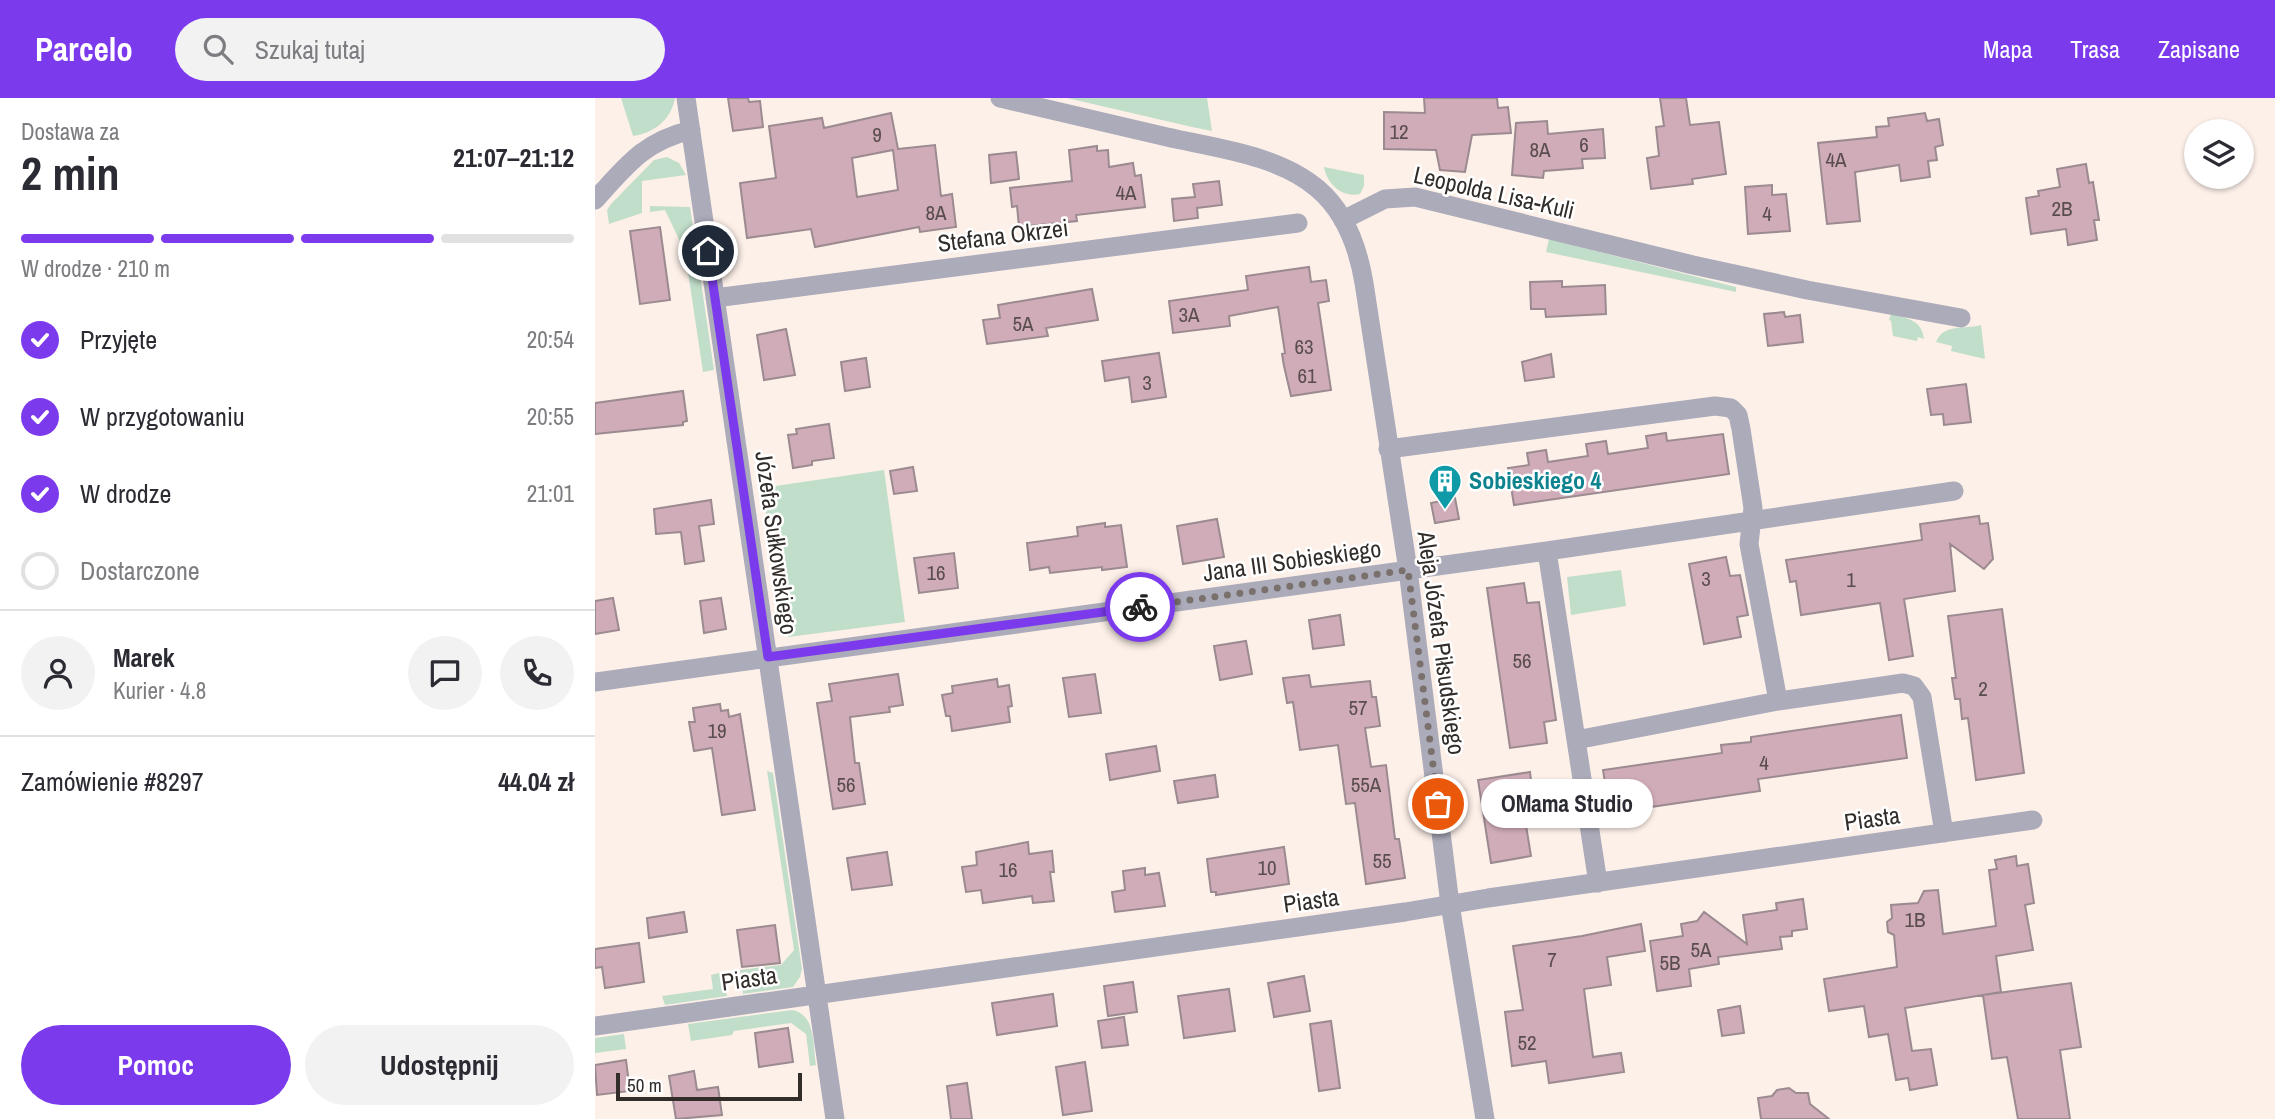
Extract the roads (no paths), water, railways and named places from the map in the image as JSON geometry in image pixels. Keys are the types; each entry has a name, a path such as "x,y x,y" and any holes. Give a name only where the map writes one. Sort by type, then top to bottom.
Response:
{"street":[{"name":"Józefa Sułkowskiego","path":"686,98 835,1119"},
{"path":"1000,98 1272,164 1316,187 1343,220"},
{"path":"595,200 635,156 666,136 691,130"},
{"name":"Leopolda Lisa-Kuli","path":"1343,220 1385,199 1415,197 1718,271 1961,318"},
{"name":"Aleja Józefa Piłsudskiego","path":"1343,220 1359,256 1408,570 1450,904 1485,1119"},
{"name":"Stefana Okrzei","path":"715,298 1298,223"},
{"path":"1388,449 1715,406 1731,408 1738,415 1741,429 1753,508 1749,544 1778,701"},
{"name":"Jana III Sobieskiego","path":"595,682 1547,551 1955,491"},
{"path":"1547,551 1598,883"},
{"path":"1576,740 1778,701 1892,684 1914,686 1922,697 1944,833"},
{"name":"Piasta","path":"595,1026 1284,930 2033,820"}],"place":[{"name":"Sobieskiego 4","path":"1445,511"},
{"name":"OMama Studio","path":"1438,804"}]}
